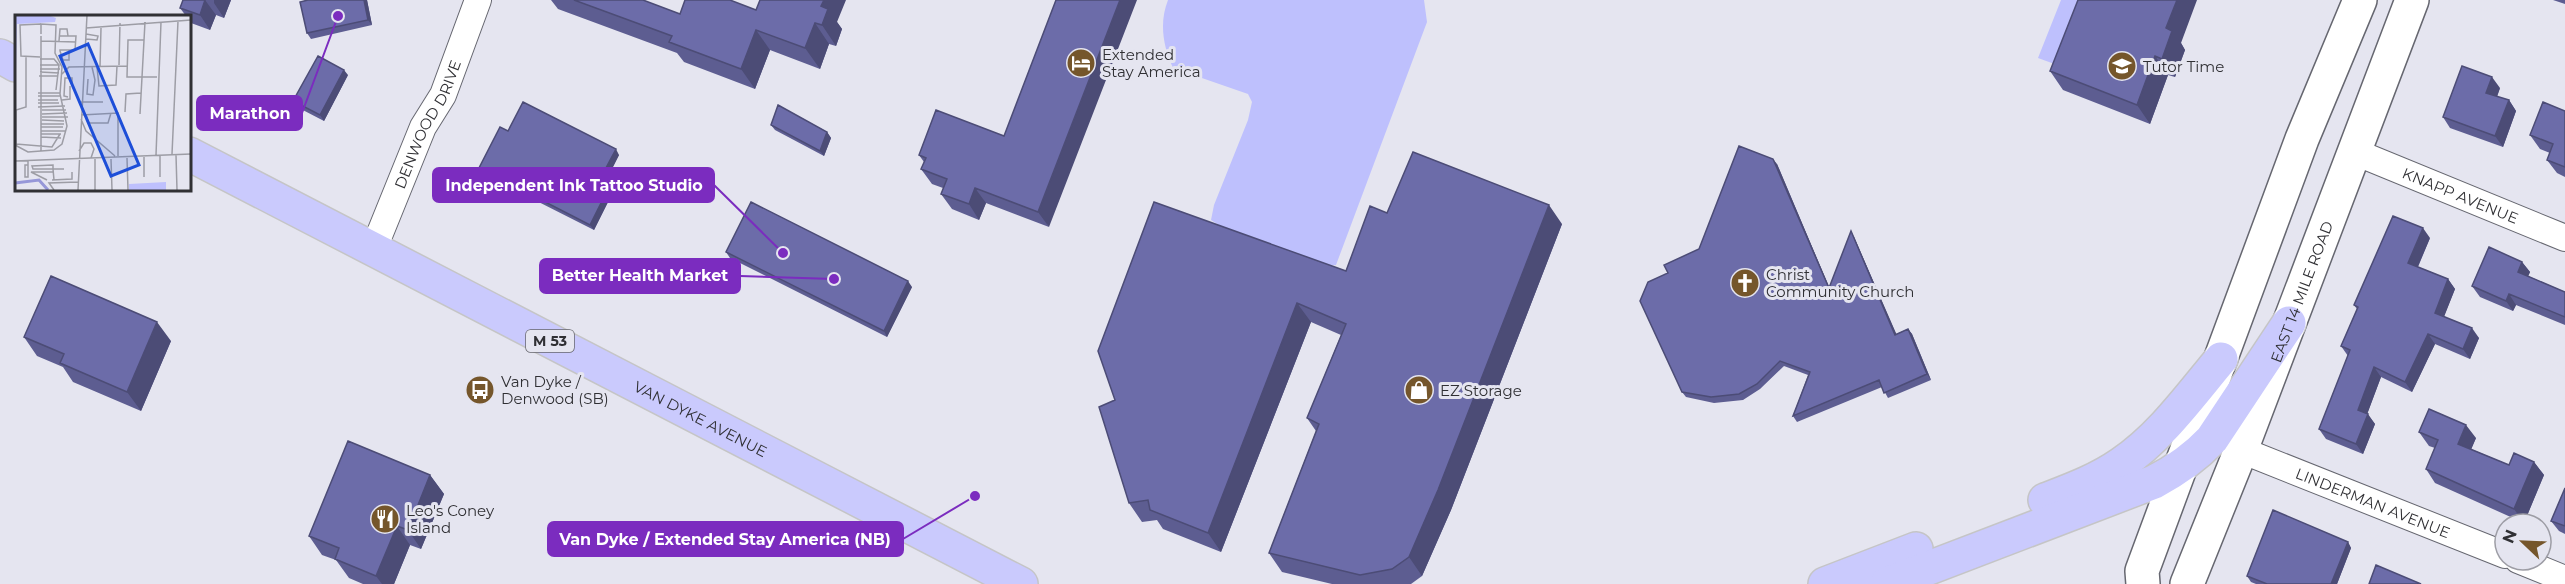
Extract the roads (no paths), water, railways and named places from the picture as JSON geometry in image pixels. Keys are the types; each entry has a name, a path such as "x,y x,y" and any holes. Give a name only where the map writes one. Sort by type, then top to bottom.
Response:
{"main road":[{"path":"2143,584 2142,571 2178,469 2302,139 2360,0"},
{"name":"EAST 14 MILE ROAD","path":"2187,584 2241,450 2412,0"},
{"path":"0,56 15,64"},
{"name":"VAN DYKE AVENUE","path":"190,155 1021,584"},
{"path":"1887,584 2154,482 2178,469 2212,439 2289,323"},
{"path":"1825,584 2064,493 2104,474 2139,450 2159,432 2221,359"}],"street":[{"name":"DENWOOD DRIVE","path":"374,248 423,127 443,95 478,0"},
{"name":"KNAPP AVENUE","path":"2355,152 2565,238"},
{"name":"LINDERMAN AVENUE","path":"2241,450 2493,550"},
{"path":"2548,572 2565,579"}],"place":[{"name":"Marathon","path":"338,16"},
{"name":"Extended Stay America","path":"1081,63"},
{"name":"Tutor Time","path":"2122,66"},
{"name":"Independent Ink Tattoo Studio","path":"783,253"},
{"name":"Better Health Market","path":"834,279"},
{"name":"Christ Community Church","path":"1745,283"},
{"name":"Van Dyke / Denwood (SB)","path":"480,390"},
{"name":"EZ Storage","path":"1419,390"},
{"name":"Van Dyke / Extended Stay America (NB)","path":"975,496"},
{"name":"Leo's Coney Island","path":"385,519"}]}
